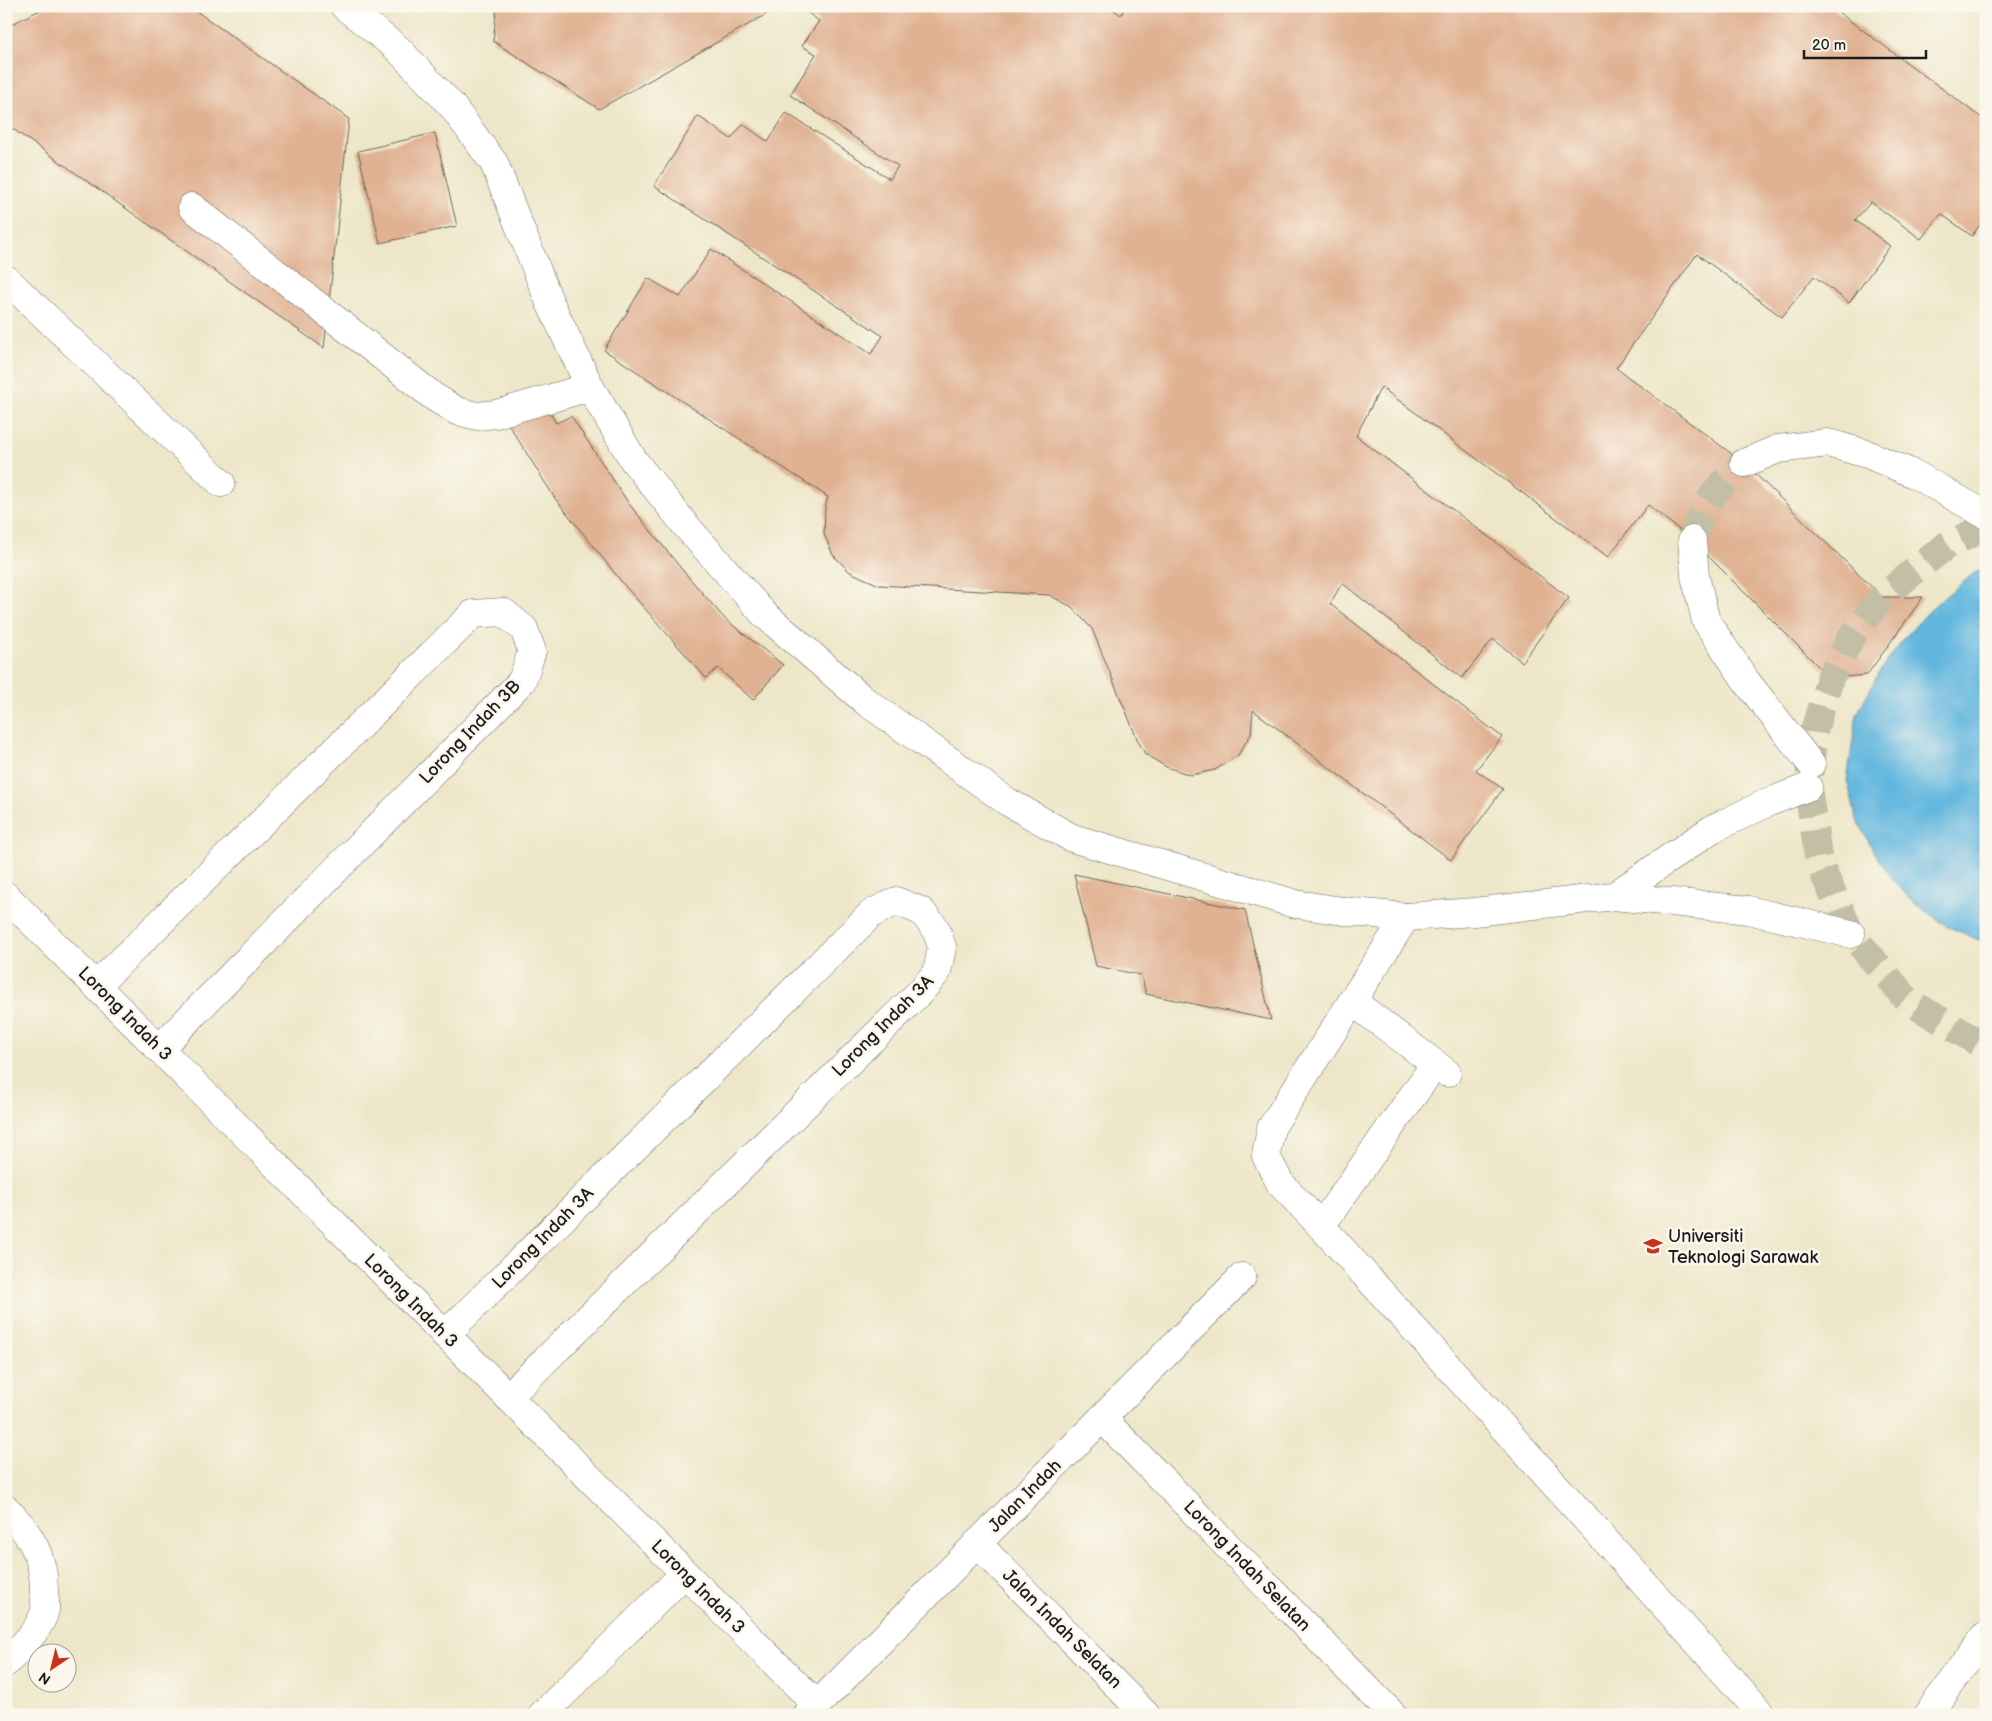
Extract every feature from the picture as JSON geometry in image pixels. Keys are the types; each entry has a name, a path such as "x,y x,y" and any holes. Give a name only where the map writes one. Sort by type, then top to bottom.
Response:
{"street":[{"path":"344,6 397,48 452,106 494,163 550,303 590,387 634,461 686,527 764,614 866,701 1008,802 1072,838 1296,904 1406,917 1614,896 1748,910 1850,934"},
{"path":"192,207 434,397 457,411 477,416 496,414 590,387"},
{"path":"6,279 221,483"},
{"path":"1744,464 1778,449 1828,443 1867,454 1916,475 1986,515"},
{"path":"1614,896 1712,830 1767,803 1809,775 1706,621 1695,576 1692,540"},
{"name":"Lorong Indah 3B","path":"96,986 473,614 503,612 524,629 532,651 522,681 159,1049"},
{"name":"Lorong Indah 3","path":"6,896 684,1574 812,1710"},
{"name":"Lorong Indah 3A","path":"445,1335 871,914 896,901 921,911 936,929 942,947 937,972 921,991 508,1397"},
{"path":"1406,917 1271,1128 1266,1156 1280,1183 1763,1715"},
{"path":"1321,1226 1441,1068 1352,1001"},
{"name":"Jalan Indah","path":"812,1710 1242,1277"},
{"name":"Lorong Indah Selatan","path":"1102,1418 1393,1715"},
{"path":"6,1508 19,1522 36,1548 44,1577 45,1610 31,1636 6,1662"},
{"name":"Jalan Indah Selatan","path":"977,1544 1146,1715"},
{"path":"542,1715 684,1574"},
{"path":"1927,1715 1986,1636"}],"water":[{"path":"1986,569 1986,943 1947,926 1914,903 1892,879 1872,848 1856,817 1847,780 1857,714 1880,671 1907,635 1937,603 1976,572"}],"building":[{"path":"48,6 189,6 349,119 324,348 6,124 6,27"},
{"path":"497,6 781,6 599,109 493,41"},
{"path":"799,6 1108,6 1121,15 1126,6 1830,6 1986,121 1986,216 1972,236 1941,214 1921,239 1871,202 1855,220 1890,246 1849,303 1814,276 1782,317 1697,254 1616,368 1744,463 1882,597 1923,597 1867,675 1830,678 1692,540 1648,505 1608,557 1381,387 1356,436 1569,598 1522,662 1493,639 1462,678 1342,583 1330,604 1502,737 1476,770 1503,789 1451,860 1253,710 1251,734 1238,755 1215,770 1191,775 1166,767 1145,754 1092,629 1072,607 1049,595 879,585 850,572 833,555 824,534 825,508 828,497 604,350 648,278 680,297 711,249 871,354 883,336 654,186 698,116 731,139 743,124 768,142 786,113 890,179 898,166 790,95 816,54 802,46 819,21"},
{"path":"435,133 457,226 380,243 358,151"},
{"path":"544,403 556,423 571,416 629,504 725,619 783,665 753,700 718,668 706,678 625,586 554,497 509,425"},
{"path":"1074,874 1245,910 1271,1020 1146,994 1141,975 1096,966"}],"tunnel":[{"path":"1692,540 1701,516 1712,497 1744,463"},
{"path":"1986,527 1947,545 1882,597 1852,636 1830,678 1814,731 1808,787 1819,863 1851,934 1908,1001 1986,1047"}],"place":[{"name":"Universiti Teknologi Sarawak","path":"1653,1246"}]}
